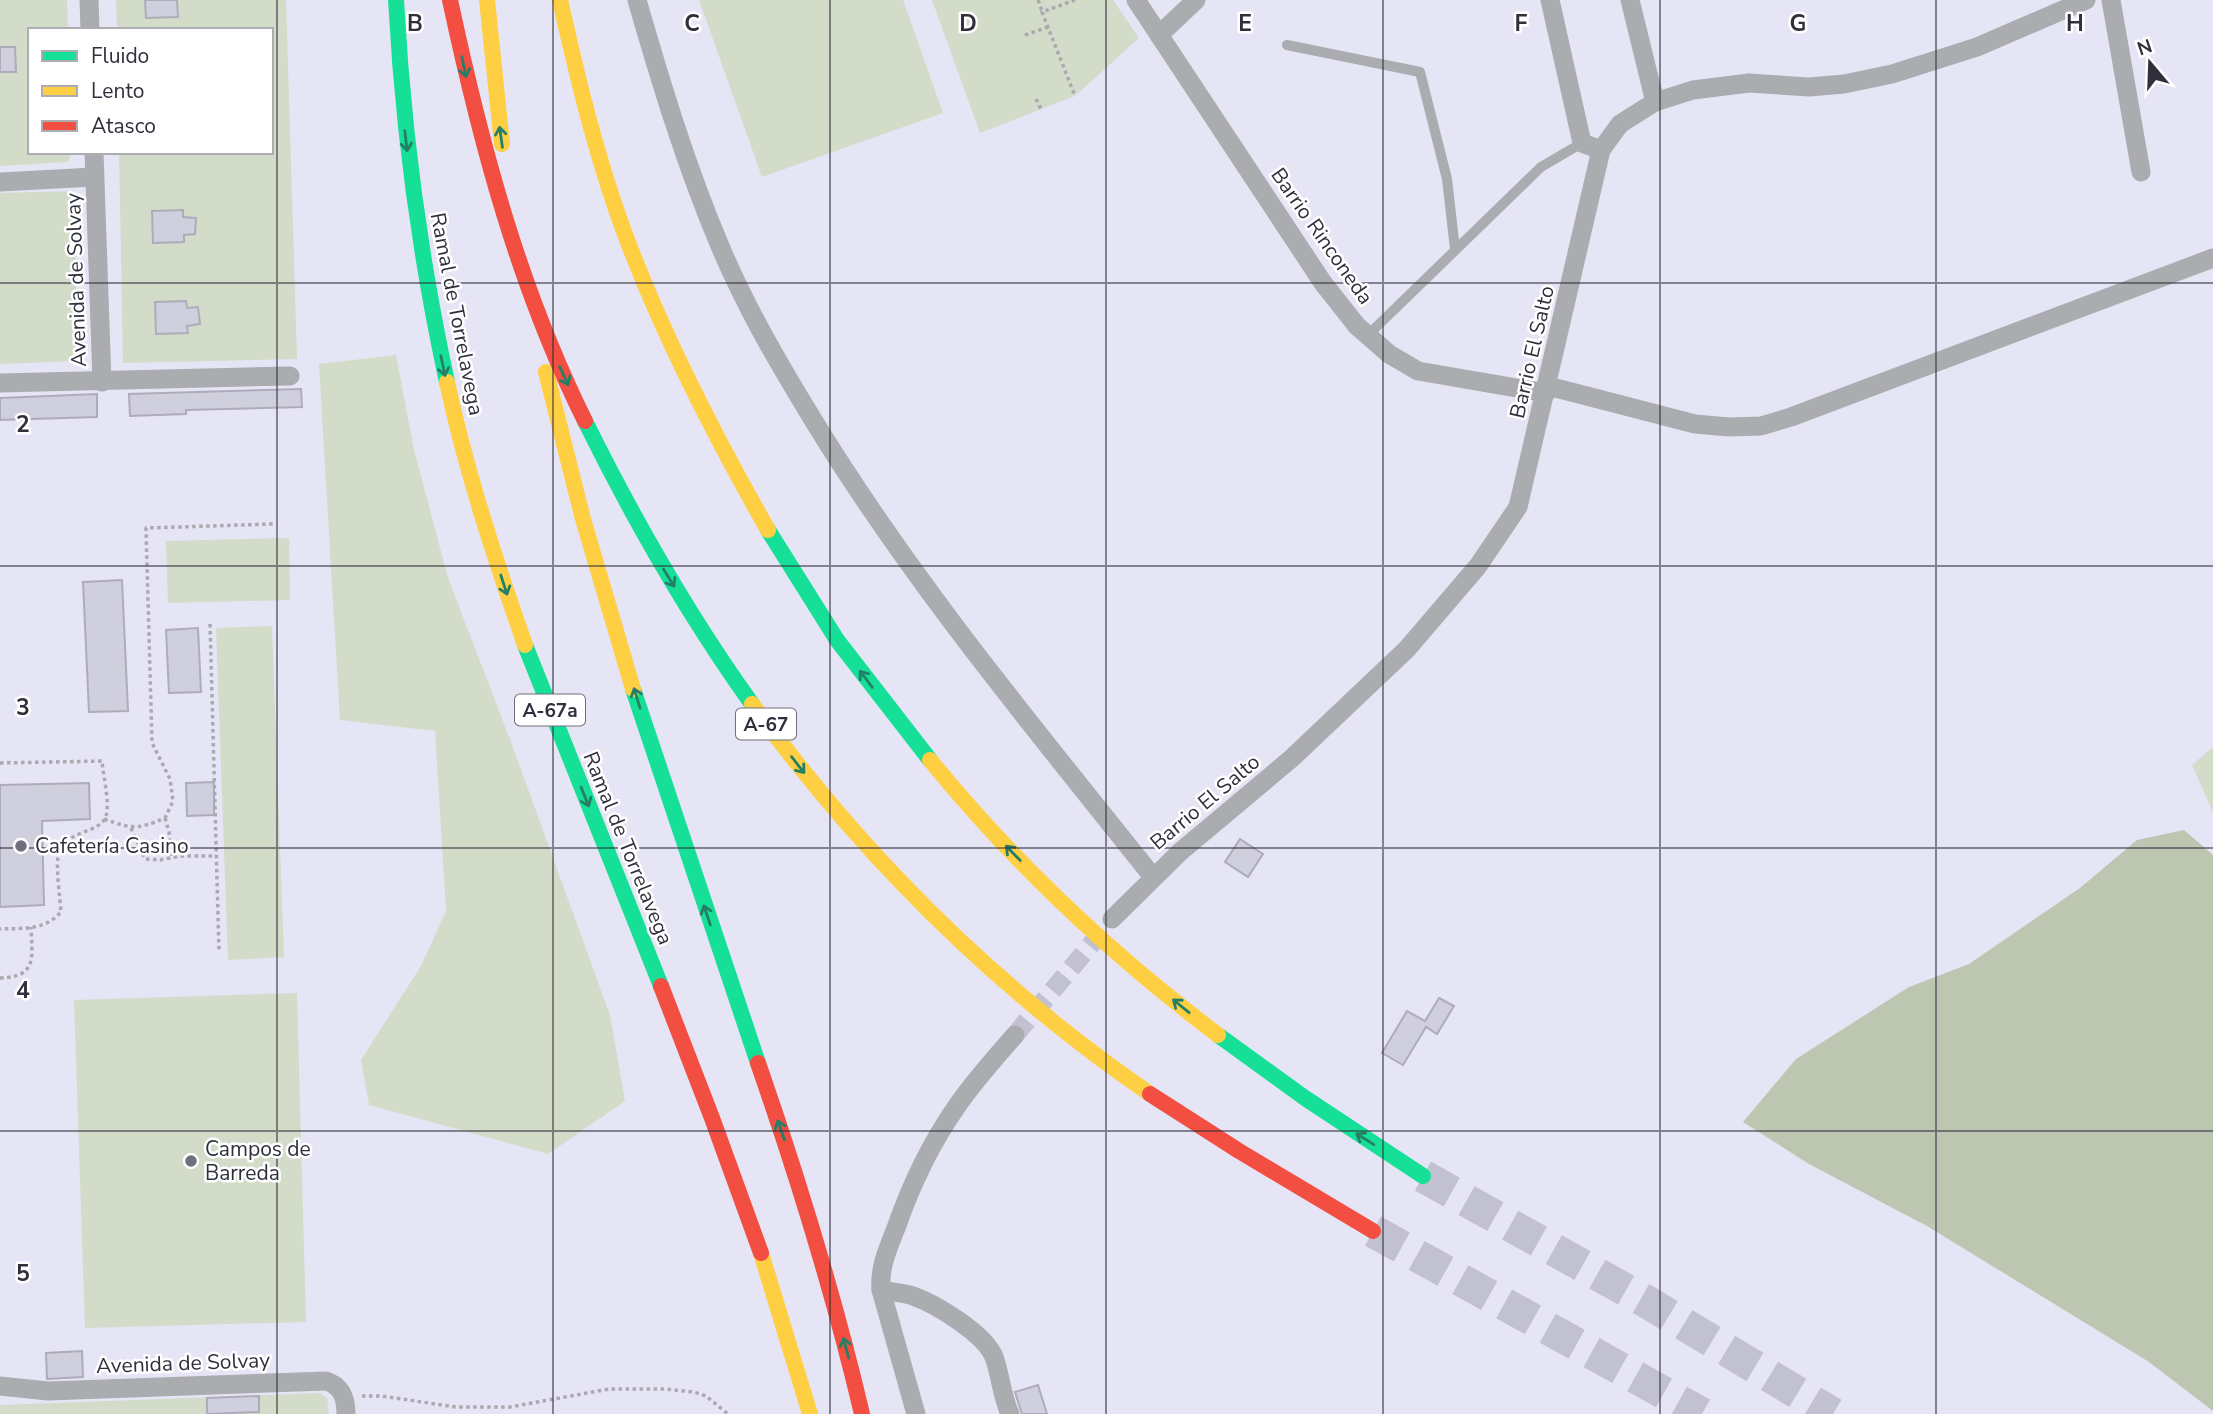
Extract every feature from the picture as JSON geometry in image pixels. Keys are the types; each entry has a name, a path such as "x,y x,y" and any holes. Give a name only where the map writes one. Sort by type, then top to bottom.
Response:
{"highway":[{"name":"Ramal de Torrelavega","path":"396,0 403,116 424,268 447,386 477,500 516,621 539,682 684,1044 746,1209 773,1287 810,1414"},
{"name":"A-67","path":"450,0 466,76 510,235 553,351 618,487 659,563 760,717 820,793 867,846 960,939 1025,996 1110,1065 1183,1115 1373,1231"},
{"path":"487,0 498,113 519,244 549,387 575,491 649,739 805,1202 862,1414"},
{"path":"561,0 579,80 613,198 657,314 700,404 746,490 836,638 930,761 972,810 1119,955 1246,1057 1328,1115 1423,1176"}],"street":[{"path":"89,0 90,28"},
{"path":"637,0 674,122 720,247 780,366 869,509 948,620 1153,877"},
{"name":"Barrio Rinconeda","path":"1136,0 1323,284 1357,326 1389,354 1418,370 1547,389 1695,424 1761,426 2213,258"},
{"path":"1158,35 1196,0"},
{"path":"1550,0 1591,146"},
{"path":"1630,0 1655,102"},
{"name":"Barrio El Salto","path":"1112,919 1153,877 1292,758 1407,649 1478,566 1518,507 1547,389 1591,146 1655,102 1693,90 1749,83 1809,87 1844,84 1892,74 1978,47 2086,0"},
{"path":"2111,0 2141,172"},
{"name":"Avenida de Solvay","path":"94,154 102,382"},
{"name":"Avenida de Solvay","path":"0,182 94,177"},
{"name":"Avenida de Solvay","path":"0,383 290,376"},
{"path":"916,1414 881,1290 883,1264 904,1205 927,1155 963,1097 1016,1035"},
{"path":"881,1290 911,1295 932,1304 959,1320 980,1339 993,1355 1004,1401 1010,1414"},
{"name":"Avenida de Solvay","path":"0,1386 48,1391 326,1381 339,1388 346,1409"}],"lane":[{"path":"1287,45 1420,72 1447,179 1455,249"},
{"path":"1368,335 1541,167 1591,146"}],"path":[{"path":"1038,0 1075,96"},
{"path":"1042,12 1075,0"},
{"path":"1025,34 1048,27"},
{"path":"1036,99 1041,109"},
{"path":"104,819 131,828 149,825 164,818 173,801 170,779 152,743 146,528 273,524"},
{"path":"210,624 219,952"},
{"path":"0,763 102,761 107,814 102,824 72,836 63,847 58,858 61,912 51,923 0,929"},
{"path":"164,818 169,832 172,858"},
{"path":"131,828 145,859 216,856"},
{"path":"0,978 15,977 28,970 32,958 31,927"},
{"path":"346,1409 357,1396 381,1396 456,1407 510,1407 609,1389 655,1388 706,1396 728,1414"}],"green space":[{"path":"0,0 67,0 68,28 28,28 28,154 71,154 70,158 67,162 0,166"},
{"path":"116,0 286,0 297,359 123,363 119,154 273,154 273,28 117,28"},
{"path":"699,0 903,0 943,113 762,177"},
{"path":"932,0 1113,0 1139,38 1075,96 980,133"},
{"path":"73,191 79,361 0,364 0,193"},
{"path":"396,355 414,450 448,578 610,1015 625,1101 548,1154 369,1105 361,1060 421,966 446,911 435,731 340,720 319,364"},
{"path":"289,538 290,600 168,603 166,541"},
{"path":"272,626 284,957 228,960 216,628"},
{"path":"2213,747 2213,812 2192,765"},
{"path":"2184,830 2213,855 2213,1411 2149,1362 1927,1226 1809,1164 1743,1122 1796,1059 1909,987 1969,964 2080,888 2137,840"},
{"name":"Campos de Barreda","path":"297,993 306,1322 85,1328 74,1000"},
{"path":"320,1393 327,1398 329,1414 0,1414 0,1405"}],"building":[{"path":"145,0 177,0 178,17 146,18"},
{"path":"0,47 15,47 16,72 0,72"},
{"path":"183,210 183,217 196,218 195,234 184,235 184,242 153,243 152,211"},
{"path":"186,301 187,308 198,307 200,324 187,326 188,333 156,334 155,302"},
{"path":"301,389 302,407 186,410 186,414 130,416 129,394"},
{"path":"97,394 97,417 0,420 0,398"},
{"path":"122,580 128,711 89,712 83,582"},
{"path":"198,628 201,692 169,693 166,630"},
{"path":"214,782 214,815 187,816 186,783"},
{"name":"Cafetería Casino","path":"89,783 90,819 42,821 44,905 0,907 0,785"},
{"path":"1240,839 1263,854 1248,877 1225,862"},
{"path":"1439,998 1454,1006 1437,1034 1426,1027 1403,1065 1382,1053 1407,1011 1425,1021"},
{"path":"82,1351 83,1377 47,1379 46,1353"},
{"path":"1038,1385 1047,1414 1022,1414 1015,1392"},
{"path":"259,1396 259,1412 207,1414 207,1398"}],"tunnel":[{"path":"1015,1035 1105,928"},
{"path":"1423,1176 1647,1302 1833,1414"},
{"path":"1373,1231 1702,1414"}],"traffic: fast":[{"path":"396,0 414,192 428,286 447,382"},
{"path":"585,421 663,566 752,704"},
{"path":"768,530 837,640 930,760"},
{"path":"525,645 661,986"},
{"path":"633,689 758,1063"},
{"path":"1218,1035 1305,1098 1423,1176"}],"traffic: slow":[{"path":"487,0 502,144"},
{"path":"560,0 597,149 626,237 691,386 768,530"},
{"path":"546,372 583,519 633,689"},
{"path":"447,382 482,515 525,645"},
{"path":"752,704 839,814 934,916 1038,1010 1150,1094"},
{"path":"930,760 996,835 1066,906 1140,973 1218,1035"},
{"path":"761,1253 810,1414"}],"traffic: jam":[{"path":"450,0 504,215 540,320 585,421"},
{"path":"661,986 761,1253"},
{"path":"758,1063 814,1237 862,1414"},
{"path":"1150,1094 1373,1231"}],"place":[{"name":"Cafetería Casino","path":"21,846"},
{"name":"Campos de Barreda","path":"191,1161"}]}
